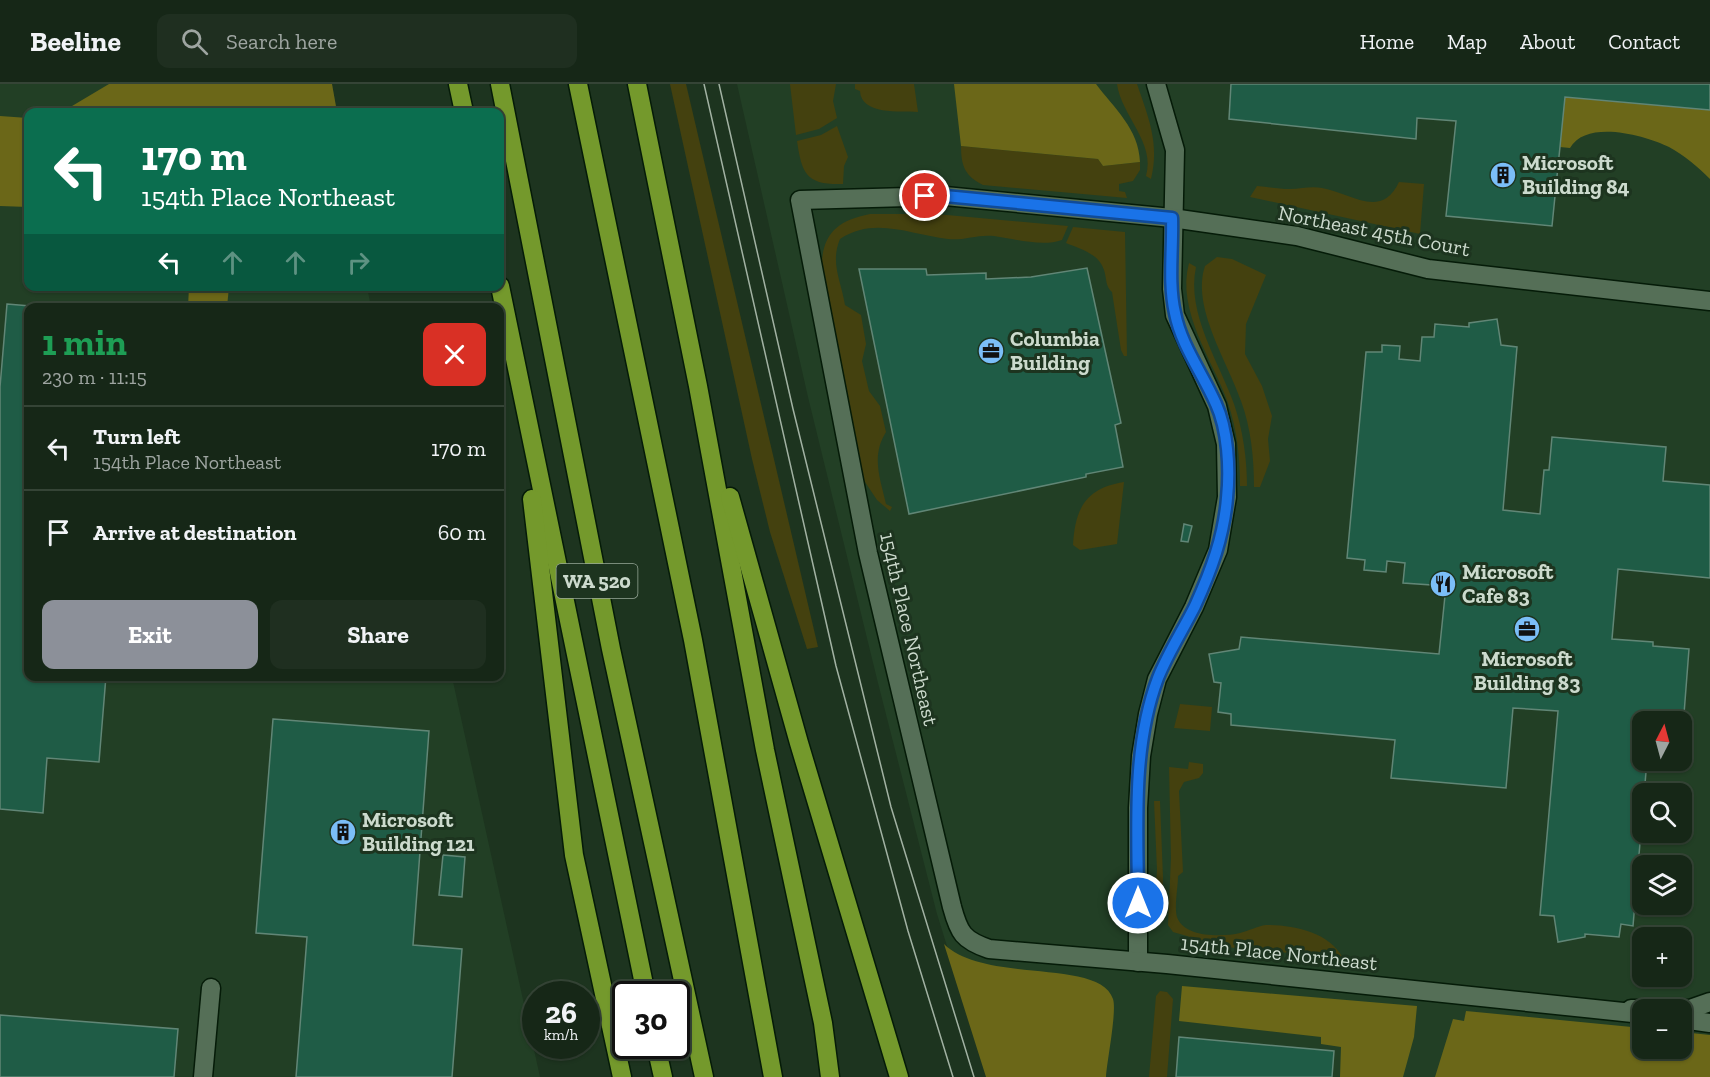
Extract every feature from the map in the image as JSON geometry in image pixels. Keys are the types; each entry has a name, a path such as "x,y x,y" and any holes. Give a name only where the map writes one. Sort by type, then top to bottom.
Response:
{"highway":[{"path":"458,84 463,108"},
{"name":"WA 520","path":"500,84 608,637 704,1077"},
{"path":"578,84 693,640 773,1077"},
{"path":"637,84 698,386 765,750 823,1023 830,1077"},
{"path":"504,306 643,981"},
{"path":"518,378 574,855 621,1077"},
{"path":"698,386 799,743 899,1077"},
{"path":"659,1059 663,1077"}],"street":[{"path":"1138,962 1138,808 1141,756 1148,714 1157,679 1194,607 1218,550 1227,497 1226,444 1217,406 1175,315 1172,289 1172,218 1175,150 1156,84"},
{"name":"154th Place Northeast","path":"1172,218 945,196 800,200 868,553 921,785 958,927 969,942 988,949 1138,962 1632,1013"},
{"name":"Northeast 45th Court","path":"1172,218 1297,236 1428,269 1710,301"},
{"path":"203,1077 211,988"},
{"name":"154th Place Northeast","path":"1599,1009 1690,1009 1710,1002"},
{"path":"1692,1020 1710,1023"}],"shaded area":[{"path":"0,84 332,84 336,108 24,108 24,134 0,132"},
{"path":"109,84 332,84 336,108 69,108"},
{"path":"670,84 686,84 818,647 807,649 770,532"},
{"path":"737,84 1710,84 1710,1077 988,1077 937,914 808,397"},
{"path":"790,84 836,84 833,101 837,118 819,129 796,135"},
{"path":"855,84 914,84 918,112 874,108 862,99 860,91 855,89"},
{"path":"954,84 1096,84 1130,129 1139,150 1140,162 1103,166 1098,159 961,146"},
{"path":"1117,84 1137,84 1152,130 1154,154 1151,179 1146,176 1148,164 1146,152 1120,96"},
{"path":"1565,97 1710,110 1710,179 1669,147 1631,134 1602,132 1589,134 1578,139 1570,148 1560,147"},
{"path":"0,116 24,118 24,207 0,206"},
{"path":"837,126 848,157 844,166 843,184 814,180 804,170 797,141 821,135"},
{"path":"961,146 1098,159 1103,166 1140,162 1140,170 1133,181 1119,184 1119,191 1125,192 1127,198 983,185 965,170"},
{"path":"0,150 24,152 24,291 368,291 370,303 24,303 24,681 453,681 522,995 522,1059 536,1059 540,1077 0,1077"},
{"path":"1399,182 1424,184 1420,234 1250,197 1257,186 1286,189 1318,187 1374,202 1383,200 1392,193"},
{"path":"870,214 936,214 1068,226 1062,240 1046,243 994,236 948,239 880,228 853,232 840,239 836,256 837,272 845,305 861,315 866,344 862,361 869,391 880,406 886,432 881,441 878,467 886,504 892,507 890,511 877,500 863,479 822,274 824,250 832,233 847,221"},
{"path":"1073,227 1125,232 1127,356 1124,356 1121,350 1112,292 1107,285 1102,264 1089,253 1066,243"},
{"path":"1217,257 1232,259 1266,275 1246,324 1245,354 1262,386 1272,416 1268,439 1270,461 1260,487 1254,487 1251,443 1244,411 1213,334 1203,299 1202,282 1205,266"},
{"path":"1189,263 1196,267 1194,284 1200,319 1240,424 1247,486 1240,486 1234,423 1228,403 1192,317 1186,281"},
{"path":"189,291 229,291 227,303 188,303"},
{"path":"1124,482 1117,544 1080,550 1073,545 1076,520 1085,502 1100,489"},
{"path":"1180,704 1212,707 1210,731 1174,728"},
{"path":"1189,762 1203,764 1203,773 1199,778 1184,782 1179,791 1183,872 1178,876 1176,908 1181,924 1196,932 1214,935 1240,933 1266,925 1288,926 1320,936 1337,949 1343,958 1225,947 1173,932 1168,925 1171,858 1169,767 1188,769"},
{"path":"1154,801 1160,801 1163,878 1161,922 1153,924 1157,870"},
{"path":"944,944 962,956 985,964 1064,974 1087,979 1104,987 1113,999 1114,1005 1106,1077 986,1077"},
{"path":"1182,986 1417,1006 1414,1037 1403,1077 1340,1077 1341,1047 1321,1044 1321,1037 1179,1021"},
{"path":"1160,991 1167,992 1173,999 1167,1077 1149,1077 1156,996"},
{"path":"1466,1011 1632,1027 1632,1059 1692,1059 1692,1033 1710,1035 1710,1077 1435,1077 1453,1019 1464,1021"}],"building":[{"name":"Microsoft Building 84","path":"1231,84 1710,84 1710,110 1565,97 1552,226 1446,216 1456,121 1417,118 1416,139 1229,119"},
{"name":"Columbia Building","path":"1087,268 1121,423 1115,425 1123,467 1086,474 1086,477 909,514 859,269 926,269 927,275 986,273 986,279 1031,277"},
{"path":"7,304 24,305 24,681 106,681 99,762 47,758 43,813 0,809 0,387"},
{"name":"Microsoft Building 83","path":"1497,319 1501,345 1517,347 1503,510 1540,514 1544,470 1549,470 1552,437 1666,447 1663,481 1710,485 1710,578 1618,569 1612,639 1653,642 1653,646 1689,649 1684,711 1632,711 1632,771 1646,771 1645,783 1632,783 1632,843 1640,843 1639,855 1632,855 1633,926 1621,924 1619,937 1585,934 1585,937 1558,942 1554,916 1540,915 1558,711 1513,708 1506,788 1391,778 1395,740 1231,725 1231,714 1218,712 1221,683 1214,682 1209,654 1239,649 1241,637 1439,654 1446,586 1403,583 1405,563 1387,561 1386,572 1364,570 1365,560 1347,558 1366,352 1382,352 1382,345 1400,346 1399,359 1420,361 1422,337 1434,337 1435,324 1469,327 1469,323"},
{"path":"1184,524 1192,526 1188,542 1181,541"},
{"name":"Microsoft Building 121","path":"273,719 429,731 413,945 462,949 452,1077 296,1077 307,937 256,933"},
{"path":"443,855 465,857 462,897 439,895"},
{"path":"0,1015 178,1029 174,1077 0,1077"},
{"path":"1179,1037 1334,1051 1332,1077 1176,1077"}],"tram line":[{"path":"704,84 836,666 908,931 953,1077"},
{"path":"719,84 793,409 891,807 974,1077"}],"place":[{"name":"Microsoft Building 84","path":"1503,175"},
{"name":"Columbia Building","path":"991,351"},
{"name":"Microsoft Cafe 83","path":"1443,584"},
{"name":"Microsoft Building 83","path":"1527,629"},
{"name":"Microsoft Building 121","path":"343,832"}],"route":[{"path":"925,196 1172,218 1172,289 1175,315 1192,357 1217,406 1226,444 1227,497 1218,550 1194,607 1157,679 1148,714 1141,756 1138,808 1138,903"}]}
